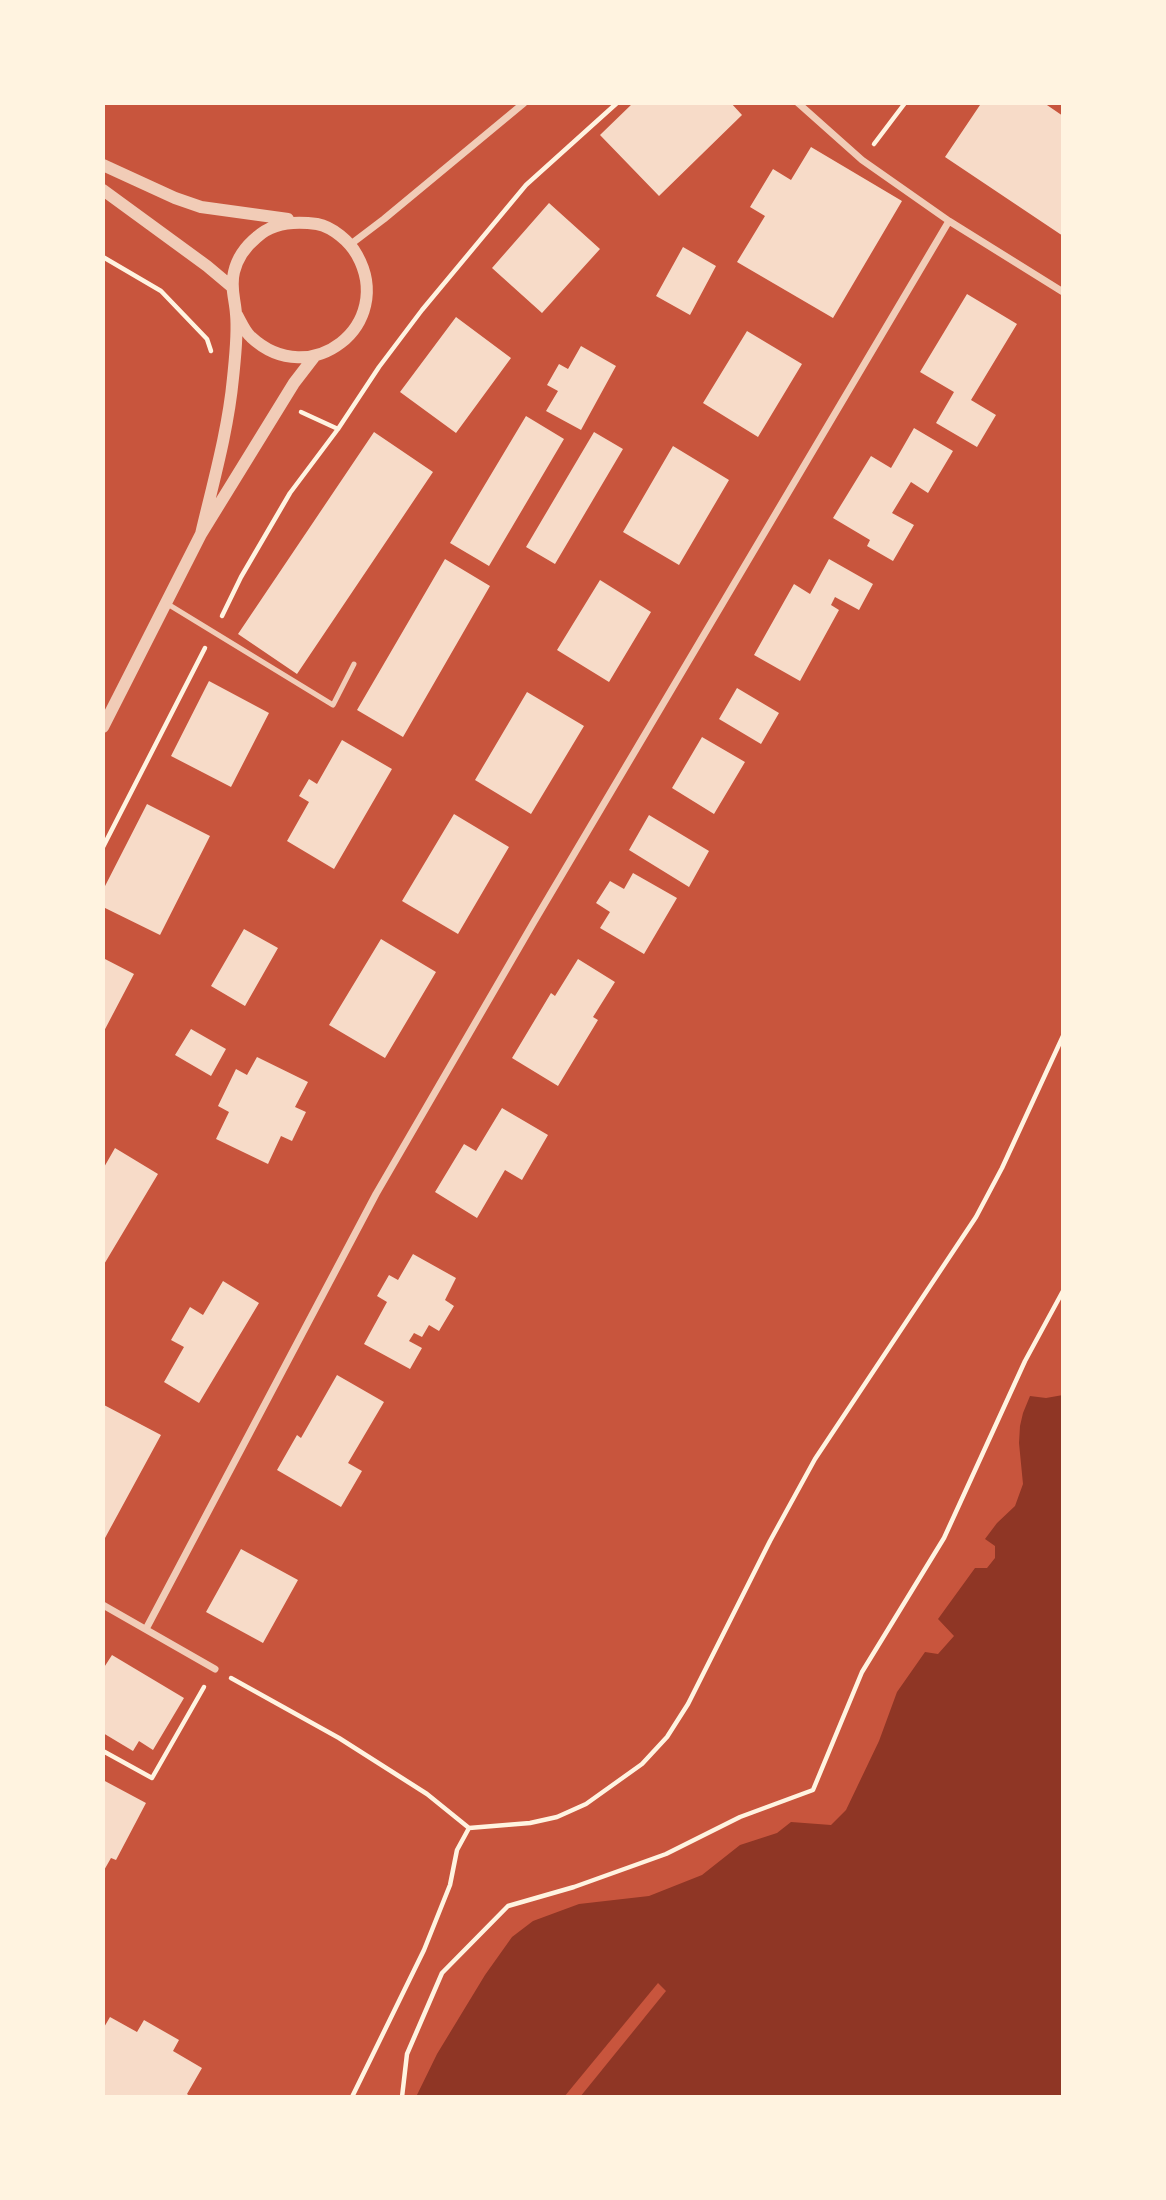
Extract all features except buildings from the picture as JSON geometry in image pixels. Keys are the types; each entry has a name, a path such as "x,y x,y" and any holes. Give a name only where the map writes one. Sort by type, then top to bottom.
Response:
{"street":[{"path":"351,244 524,103"},
{"path":"798,103 862,160 949,221 1063,292"},
{"path":"103,165 201,207 323,225 351,244 366,270 368,291 364,313 355,329 342,343 314,357 301,358 274,353 250,337 237,315"},
{"path":"103,190 207,266 232,288"},
{"path":"201,534 223,439 233,380 237,315 232,288 234,270 242,253 258,235 278,225 299,221"},
{"path":"146,1629 376,1194 949,221"},
{"path":"103,727 201,534 294,383 314,357"},
{"path":"103,1605 215,1668"}],"lane":[{"path":"166,603 333,705 354,664"}],"path":[{"path":"216,626 290,493 422,310 526,185 617,103"},
{"path":"862,160 905,103"},
{"path":"103,847 210,638"},
{"path":"103,1751 152,1778 215,1668 339,1738 426,1794 469,1828 530,1824 586,1804 611,1788 642,1764 667,1737 688,1704 769,1541 815,1459 976,1217 1002,1168 1063,1036"},
{"path":"402,2097 407,2054 442,1973 508,1906 666,1854 740,1817 813,1790 862,1672 944,1538 1025,1361 1063,1291"},
{"path":"352,2097 424,1950 450,1885 457,1850 469,1828"}],"shaded area":[{"path":"1063,1395 1063,2097 416,2097 437,2054 485,1975 512,1937 533,1921 579,1904 649,1896 702,1875 740,1845 777,1833 791,1822 831,1825 846,1810 879,1741 897,1692 925,1652 938,1654 954,1636 938,1619 975,1568 987,1568 995,1558 995,1546 985,1539 1015,1506 1023,1484 1020,1426 1030,1396 1046,1398"}],"pier":[{"path":"658,1983 666,1991 580,2097 564,2097"}]}
